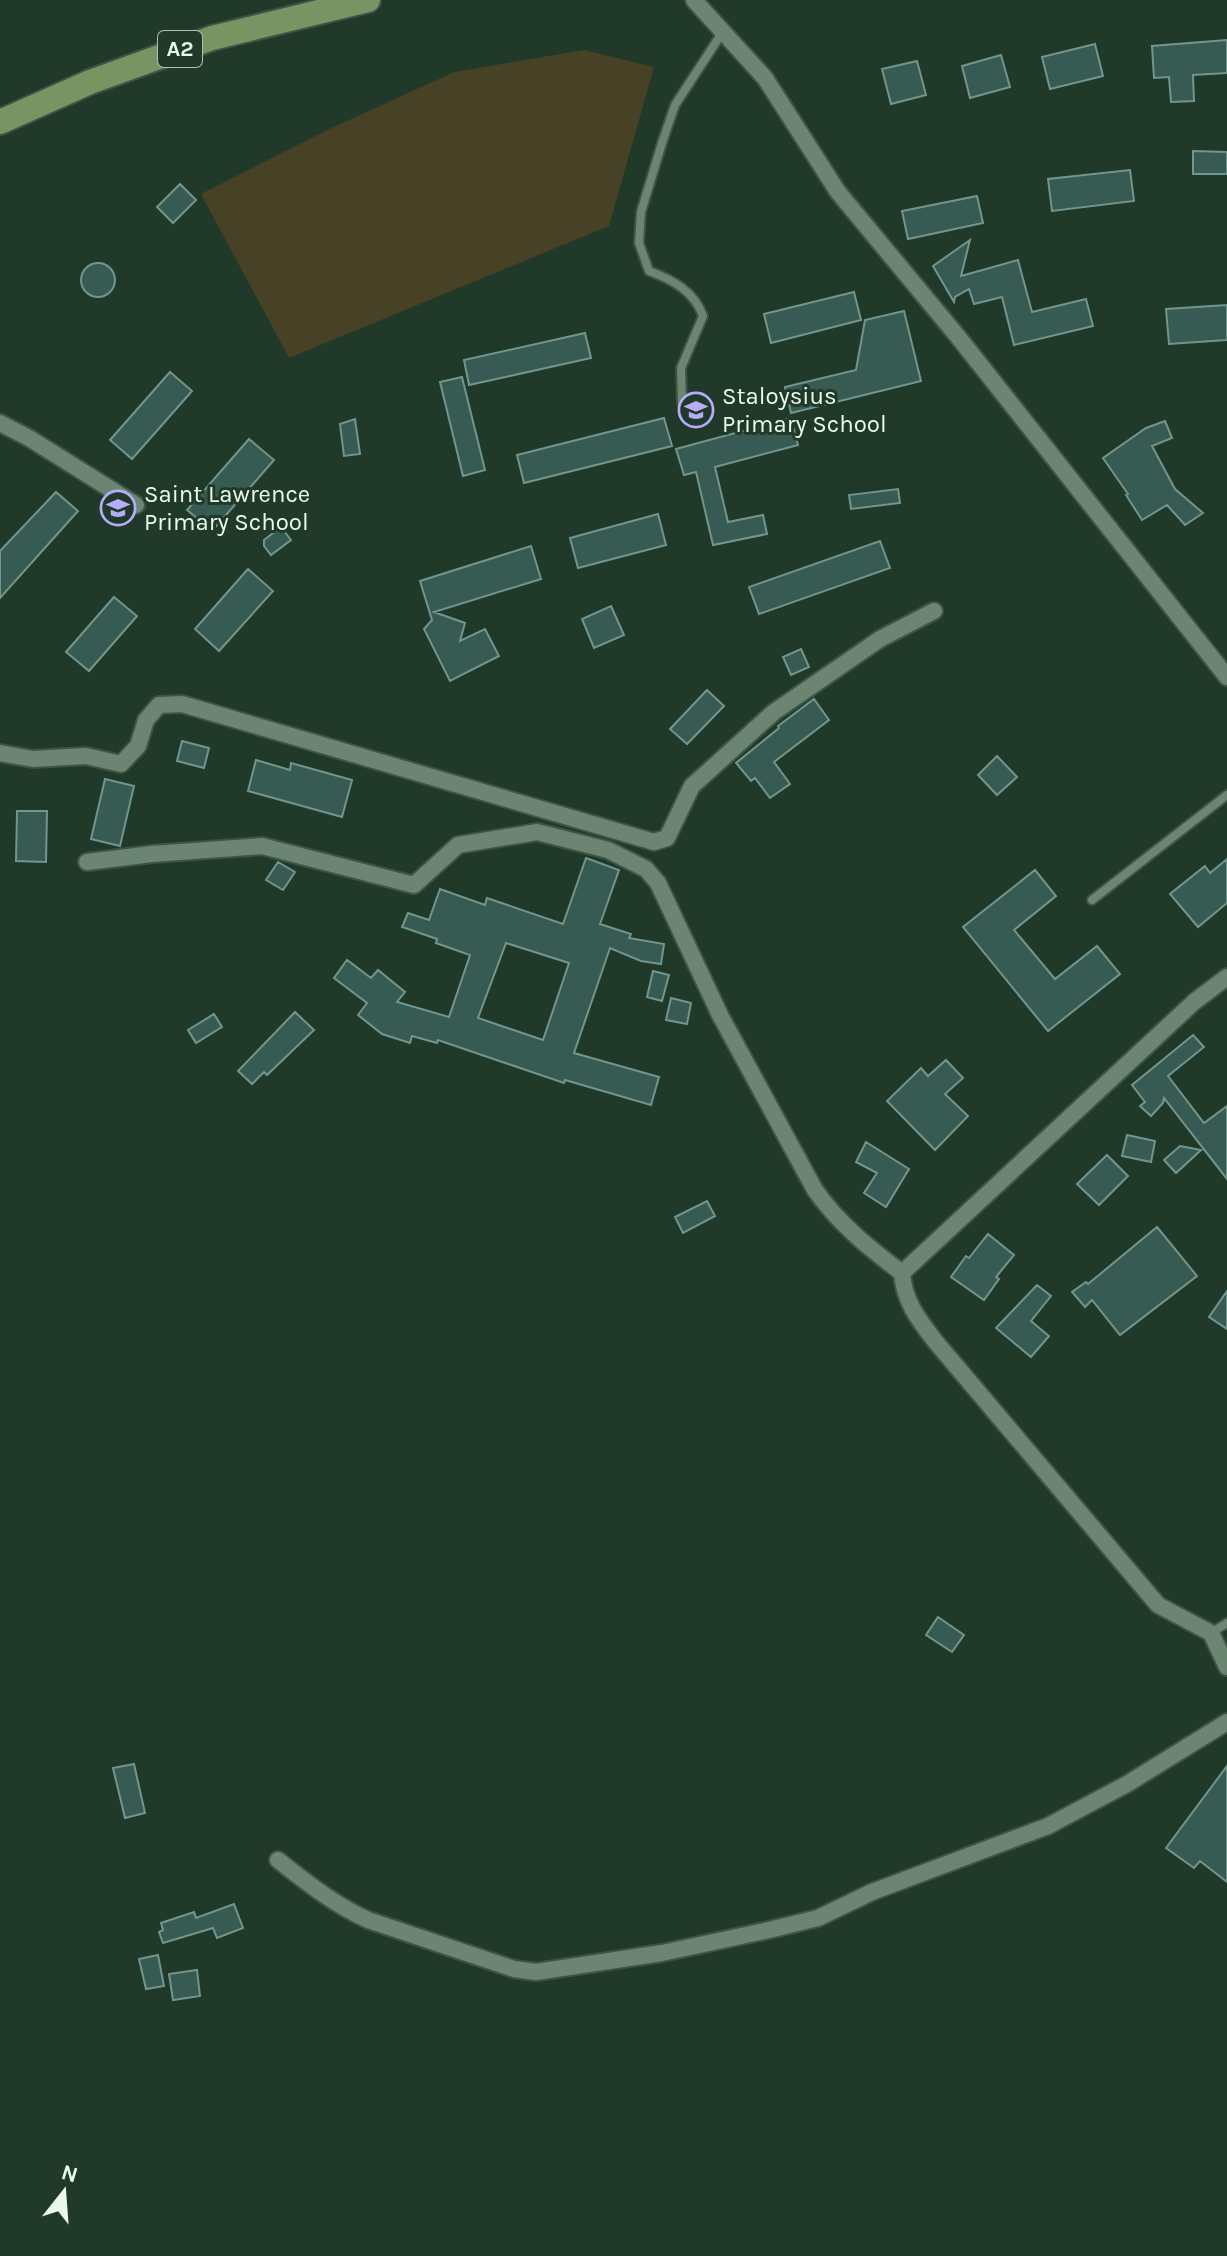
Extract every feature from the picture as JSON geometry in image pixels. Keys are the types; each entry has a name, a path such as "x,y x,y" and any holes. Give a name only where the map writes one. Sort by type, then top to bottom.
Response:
{"main road":[{"name":"A2","path":"0,122 90,82 212,38 368,0"}],"street":[{"path":"694,0 765,78 838,192 959,338 1227,677"},
{"path":"0,423 136,505"},
{"path":"0,753 33,759 86,756 121,764 138,746 146,720 159,705 182,704 654,842 667,838 692,786 774,712 880,639 934,611"},
{"path":"87,862 262,846 414,885 458,845 537,832 608,850 646,869 658,883 720,1015 830,1212 858,1240 902,1273 904,1293 916,1316 1104,1544 1158,1605 1211,1633 1227,1667"},
{"path":"902,1273 1194,1002 1227,977"},
{"path":"278,1860 310,1886 368,1920 514,1969 554,1971 662,1953 818,1918 872,1892 1048,1826 1127,1784 1227,1722"}],"lane":[{"path":"682,403 681,368 703,316 697,301 672,279 649,271 639,243 641,212 675,105 722,33"},
{"path":"1092,900 1227,795"},
{"path":"1211,1633 1227,1623"}],"shaded area":[{"path":"584,50 654,67 609,226 289,358 201,194 325,131 454,72"}],"building":[{"path":"1227,40 1227,73 1193,75 1194,101 1171,102 1169,77 1154,78 1152,46"},
{"path":"1095,44 1103,76 1050,89 1042,57"},
{"path":"1001,55 1010,87 970,98 962,66"},
{"path":"917,61 926,95 891,104 882,69"},
{"path":"1193,151 1227,152 1227,174 1193,174"},
{"path":"1130,170 1134,201 1052,211 1048,179"},
{"path":"180,184 196,200 173,223 157,207"},
{"path":"977,196 983,223 908,239 902,211"},
{"path":"970,240 961,276 1018,260 1032,312 1086,299 1093,326 1014,345 1002,297 974,304 969,289 955,297 954,302 933,266"},
{"path":"98,263 110,268 115,280 110,292 98,297 86,292 81,280 86,268"},
{"path":"854,292 861,320 771,343 764,314"},
{"path":"1227,305 1227,340 1169,344 1166,309"},
{"path":"904,311 921,381 791,413 785,387 856,370 865,320"},
{"path":"585,333 591,358 469,385 464,360"},
{"path":"170,372 192,391 132,459 110,440"},
{"path":"462,377 485,470 463,476 440,382"},
{"path":"664,418 672,446 524,483 517,455"},
{"path":"791,418 798,445 715,467 728,522 763,515 767,534 713,545 696,472 684,475 676,449"},
{"path":"355,419 360,454 344,456 340,424"},
{"path":"1165,421 1172,438 1152,446 1175,489 1203,513 1185,525 1167,505 1142,520 1103,458 1146,428"},
{"path":"249,439 274,460 212,531 187,510"},
{"path":"898,489 900,503 851,509 849,495"},
{"path":"56,492 78,511 0,598 0,551"},
{"path":"658,514 666,545 578,568 570,538"},
{"path":"281,527 291,540 271,555 264,546 264,540"},
{"path":"880,541 890,568 759,614 749,587"},
{"path":"531,546 541,579 434,612 465,623 460,641 485,629 499,656 450,681 424,629 432,620 420,581"},
{"path":"248,569 273,591 219,651 195,629"},
{"path":"114,597 137,616 89,671 66,652"},
{"path":"611,606 624,635 594,648 582,619"},
{"path":"801,649 809,667 791,675 783,657"},
{"path":"707,690 724,706 687,744 670,729"},
{"path":"814,699 829,720 774,762 790,784 770,798 755,778 751,781 736,763"},
{"path":"182,741 209,748 204,768 177,761"},
{"path":"997,756 1017,777 997,795 978,775"},
{"path":"256,760 290,770 291,763 352,780 342,817 248,791"},
{"path":"105,779 134,786 120,846 91,839"},
{"path":"17,811 47,811 46,862 16,861"},
{"path":"586,858 619,870 600,924 631,934 629,938 664,944 661,964 641,961 610,948 574,1053 659,1077 651,1105 565,1080 564,1083 438,1040 437,1043 412,1036 410,1043 382,1034 358,1015 367,1003 334,978 347,960 371,978 378,970 405,992 397,1002 449,1017 470,955 402,927 408,913 429,920 440,889 485,905 487,898 563,924","holes":["506,943 569,963 543,1040 478,1018"]},
{"path":"1227,859 1227,903 1198,927 1170,894 1205,866 1210,873"},
{"path":"278,862 295,872 283,890 266,880"},
{"path":"1035,870 1056,896 1014,930 1055,979 1097,946 1120,974 1048,1031 963,927"},
{"path":"653,971 669,975 662,1001 647,997"},
{"path":"671,998 691,1003 687,1024 666,1020"},
{"path":"295,1012 314,1030 267,1075 264,1072 252,1084 238,1071"},
{"path":"214,1014 222,1027 196,1043 188,1030"},
{"path":"1193,1035 1204,1047 1168,1076 1204,1123 1227,1106 1227,1179 1164,1098 1151,1116 1140,1106 1145,1102 1132,1085"},
{"path":"946,1060 963,1078 945,1094 968,1116 935,1150 887,1101 921,1068 928,1076"},
{"path":"1127,1135 1155,1141 1151,1162 1122,1156"},
{"path":"866,1142 909,1169 886,1207 864,1193 877,1173 856,1162"},
{"path":"1180,1146 1201,1150 1176,1173 1164,1160"},
{"path":"1107,1155 1128,1176 1099,1205 1077,1184"},
{"path":"707,1201 715,1216 683,1233 675,1217"},
{"path":"1157,1227 1197,1276 1120,1335 1092,1300 1085,1307 1072,1292 1086,1282 1088,1284"},
{"path":"988,1234 1014,1255 996,1277 999,1279 984,1300 951,1277"},
{"path":"1037,1285 1051,1296 1031,1321 1049,1336 1031,1357 996,1328"},
{"path":"1227,1291 1227,1329 1209,1317"},
{"path":"938,1617 964,1635 952,1652 926,1635"},
{"path":"134,1764 145,1813 125,1818 113,1768"},
{"path":"1227,1766 1227,1882 1200,1861 1194,1868 1166,1848"},
{"path":"234,1904 243,1928 217,1938 213,1928 163,1943 159,1932 163,1930 161,1923 194,1912 196,1918"},
{"path":"158,1955 164,1986 146,1989 139,1959"},
{"path":"197,1970 200,1996 173,2000 169,1974"}],"place":[{"name":"Staloysius Primary School","path":"696,410"},
{"name":"Saint Lawrence Primary School","path":"118,508"}]}
